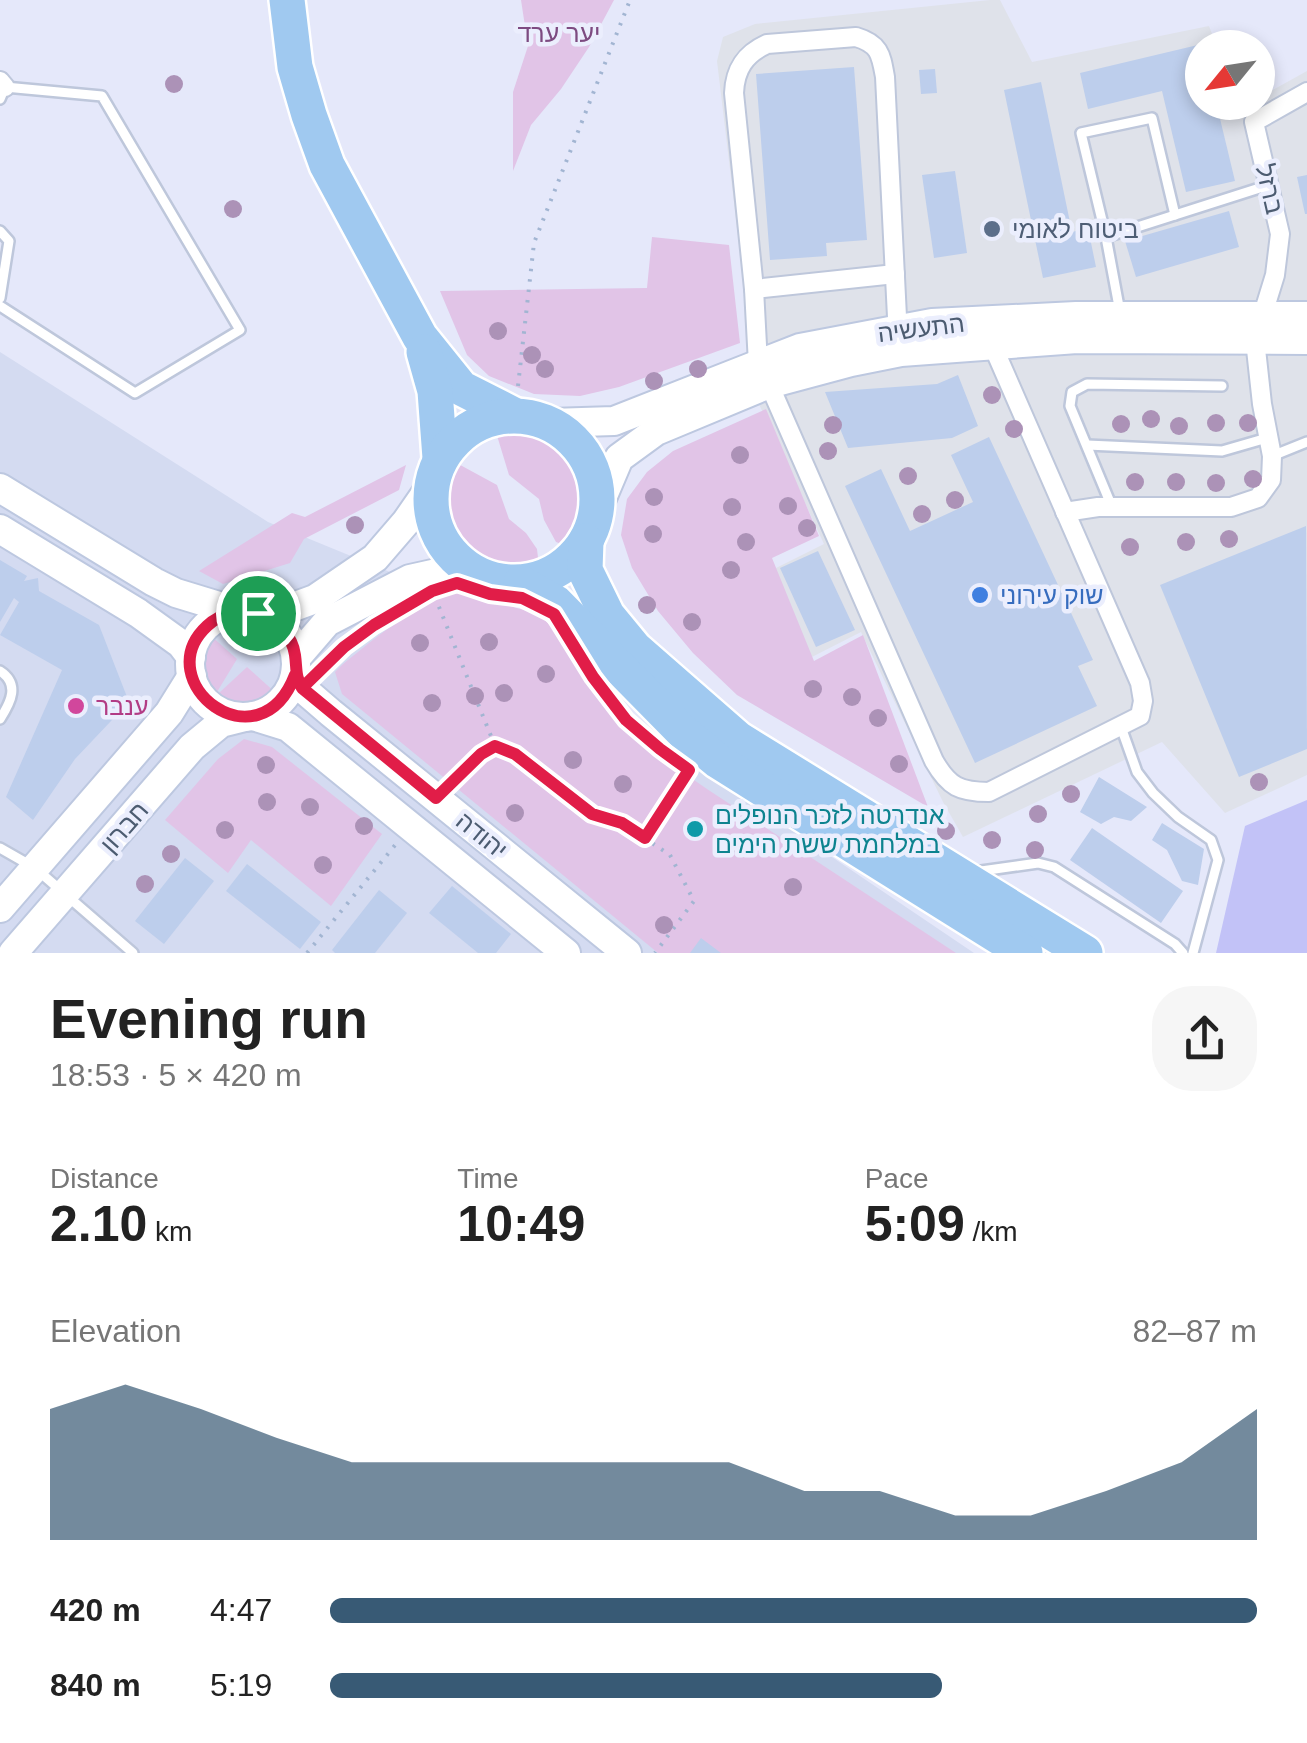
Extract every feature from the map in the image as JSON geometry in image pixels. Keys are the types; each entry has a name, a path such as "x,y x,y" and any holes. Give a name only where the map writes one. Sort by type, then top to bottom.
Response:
{"highway":[{"path":"286,0 295,67 327,165 420,336 461,388 514,415"},
{"path":"420,336 435,391 436,472 430,507 440,537 459,562 498,582 521,583 547,576 570,562 592,525"},
{"path":"436,472 454,440 492,418 533,418 571,438 587,459 596,484 585,570 608,615 635,650 738,739 1086,953"},
{"path":"521,583 556,603 684,733 718,761 1023,952"}],"street":[{"path":"899,340 881,54 869,40 856,37 767,44 742,62 735,77 763,374 934,762 945,780 968,792 990,792 1140,716 1143,702 1140,683 991,332"},
{"name":"ברזל","path":"1258,328 1275,275 1280,234 1254,122 1307,92"},
{"path":"754,289 895,274"},
{"name":"התעשיה","path":"991,332 1076,316 1120,316 1258,328 1307,340"},
{"name":"התעשיה","path":"550,424 614,421 763,374 837,366 932,324 1076,339 1258,328 1307,316"},
{"path":"1065,512 1112,507 1231,507 1258,498 1271,480 1258,328"},
{"name":"התעשיה","path":"592,525 620,458 656,431 763,374"},
{"path":"191,666 201,632 222,615 296,606 315,599 375,558 406,522 436,472"},
{"path":"0,488 176,593 272,619 292,642 298,673"},
{"path":"0,529 138,613 180,644 206,701 231,715 249,716 280,702 328,622 410,579 437,573 476,574"},
{"name":"חברון","path":"0,908 169,713 191,666"},
{"name":"יהודה","path":"298,673 436,798 625,952"},
{"name":"חברון","path":"13,953 192,747 220,722 249,716"},
{"name":"יהודה","path":"249,716 288,727 566,953"}],"lane":[{"path":"0,232 9,242 0,302 135,393 240,330 102,96 2,89"},
{"path":"1120,316 1081,134 1152,118 1175,214"},
{"path":"1106,237 1269,184"},
{"path":"1112,507 1070,406 1072,392 1087,384 1222,386"},
{"path":"1086,445 1222,450 1307,442"},
{"path":"0,671 9,676 12,687 12,700 0,718"},
{"path":"1121,727 1137,772 1178,817 1211,840 1218,860 1193,953"},
{"path":"0,848 35,868 133,953"},
{"path":"956,874 1038,864 1054,867 1183,953"}],"path":[{"path":"514,415 534,243 630,0"},
{"path":"432,591 495,746 515,754 592,814 622,823 670,855 694,901 654,953"},
{"path":"298,673 374,625"},
{"path":"615,705 648,739"},
{"path":"436,798 481,754 495,746"},
{"path":"645,838 689,770"},
{"path":"307,953 410,826"}],"shaded area":[{"path":"1000,0 1032,62 1185,31 1185,120 1275,120 1275,89 1307,71 1307,775 1225,813 1162,742 963,837 861,632 804,661 764,574 824,544 758,402 717,61 723,37 755,24"},
{"path":"0,352 268,522 429,588 545,622 629,720 974,953 0,953"}],"green space":[{"name":"יער ערד","path":"521,0 614,0 589,47 531,125 513,171 513,92 528,46"},
{"path":"652,237 729,245 740,343 619,387 580,396 534,394 489,376 467,355 440,291 647,288"},
{"path":"766,409 819,536 772,558 814,661 863,635 928,807 737,695 693,653 658,611 632,568 621,535 627,499 647,472 673,451"},
{"path":"495,429 535,432 551,440 576,472 581,484 582,511 567,546 556,542 544,520 539,499 509,475"},
{"path":"451,460 497,485 509,519 537,549 539,566 499,568 480,562 452,539 440,503 442,482"},
{"path":"406,465 399,490 304,539 290,563 223,584 199,571 292,513 305,517"},
{"path":"456,591 538,614 556,629 617,719 639,742 956,953 658,953 342,694 335,672 342,665 396,623"},
{"path":"210,635 237,659 217,692 247,667 277,694 260,704 243,707 216,696 202,670"},
{"path":"244,739 272,747 382,834 331,906 251,840 228,873 165,820 218,759"}],"sand":[{"path":"1307,800 1307,953 1216,953 1245,826"}],"building":[{"path":"1185,48 1185,120 1220,120 1235,181 1186,192 1162,91 1088,109 1080,73"},
{"path":"854,67 867,240 826,243 827,256 770,260 756,74"},
{"path":"935,69 937,93 921,94 919,70"},
{"path":"1041,82 1072,232 1088,228 1096,267 1043,278 1004,90"},
{"path":"955,171 967,253 934,258 922,175"},
{"path":"1307,175 1307,214 1305,214 1297,177"},
{"path":"1229,211 1239,247 1136,277 1125,241"},
{"path":"958,375 978,426 952,438 848,448 825,392 937,384"},
{"name":"שוק עירוני","path":"989,437 1093,660 1078,666 1097,706 975,763 845,486 881,469 910,531 973,502 951,455"},
{"path":"1306,526 1307,749 1239,777 1160,585"},
{"path":"818,551 855,630 816,647 780,568"},
{"path":"0,560 27,576 24,581 38,578 39,591 99,625 129,702 75,759 33,820 6,797 62,670 0,635 19,602 14,598 0,622"},
{"path":"1099,777 1147,807 1131,821 1114,817 1101,824 1080,812"},
{"path":"1162,823 1204,849 1198,885 1182,881 1167,850 1152,840"},
{"path":"1092,828 1183,891 1161,923 1070,860"},
{"path":"185,858 214,881 164,944 135,921"},
{"path":"247,864 321,922 300,949 226,891"},
{"path":"452,886 511,934 496,953 478,953 429,913"},
{"path":"379,890 407,913 375,953 335,953 332,950"},
{"path":"701,938 721,953 690,953"}],"place":[{"name":"ביטוח לאומי","path":"992,229"},
{"name":"שוק עירוני","path":"980,595"},
{"name":"ענבר","path":"76,706"},
{"name":"אנדרטה לזכר הנופלים במלחמת ששת הימים","path":"695,829"}],"route":[{"path":"258,613 236,611 222,615 210,622 194,644 192,676 197,689 217,710 245,717 267,711 290,690 295,675 302,688 344,647 374,625 432,591 457,583 490,594 522,598 554,614 593,677 626,720 689,770 645,838 622,823 592,814 515,754 495,746 481,754 436,798 302,688 295,675 292,642 284,629 258,613"}]}
